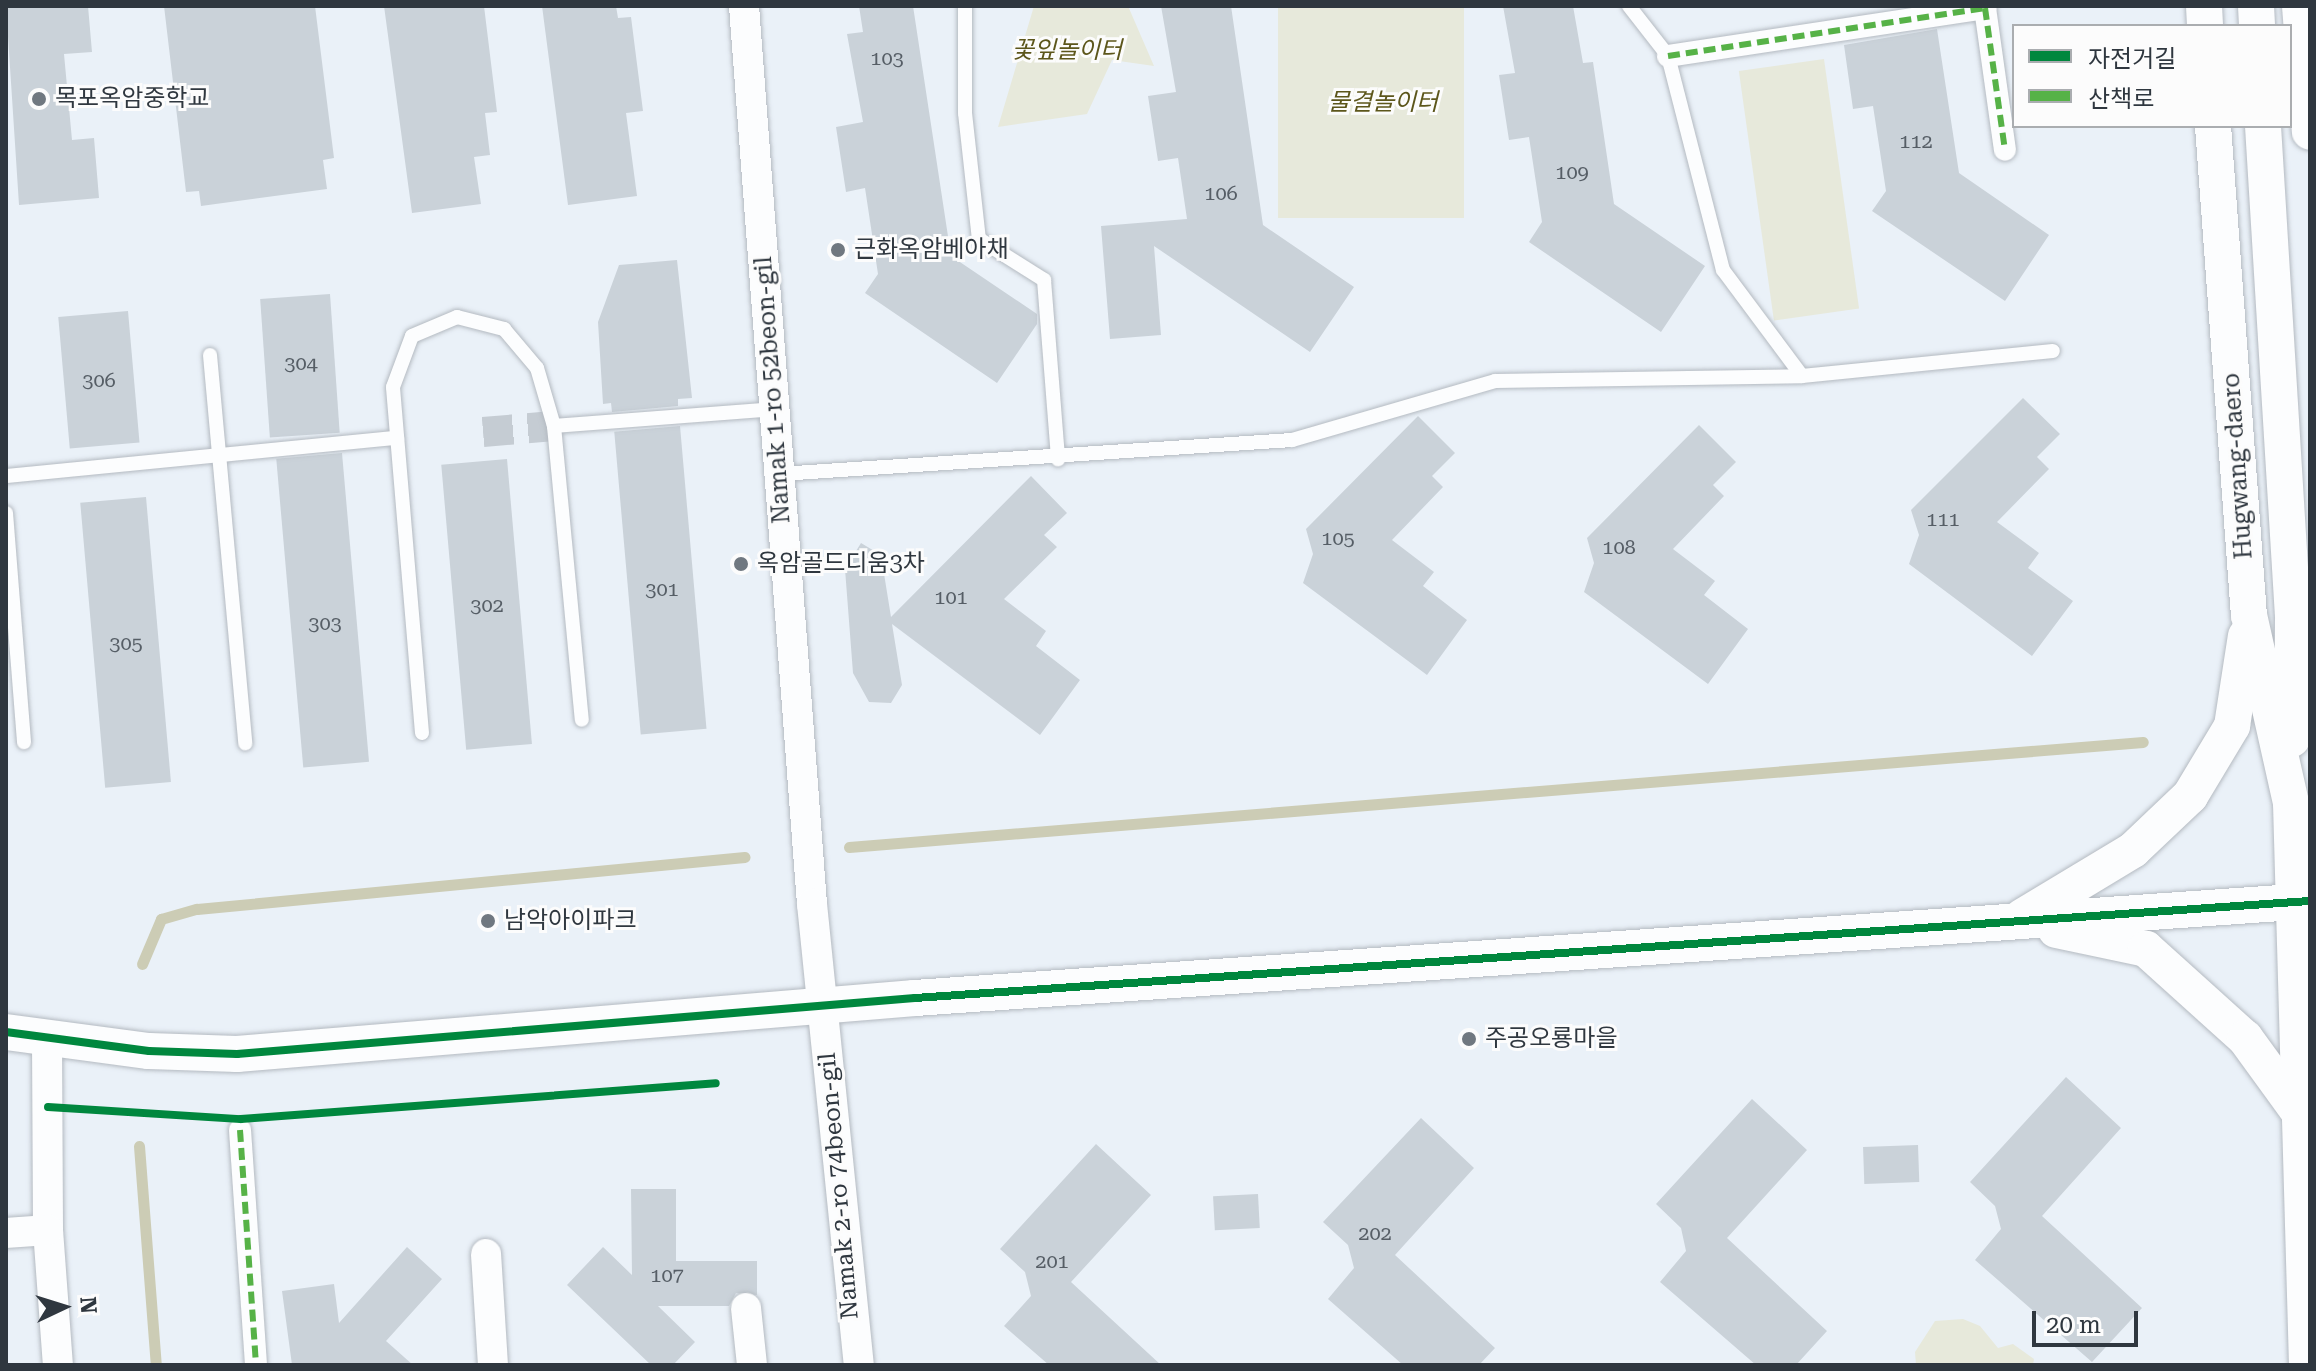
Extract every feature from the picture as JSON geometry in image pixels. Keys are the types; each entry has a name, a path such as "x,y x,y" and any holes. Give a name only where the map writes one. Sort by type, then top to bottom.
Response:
{"street":[{"name":"Namak 1-ro 52beon-gil","path":"744,6 801,774 823,1005"},
{"path":"2300,6 2310,132"},
{"path":"1668,56 1985,7 2005,150"},
{"name":"Hugwang-daero","path":"2213,128 2249,615 2291,803 2303,901 2301,1115 2307,1365"},
{"name":"Hugwang-daero","path":"2263,128 2293,620 2291,803"},
{"path":"2016,921 2133,850 2190,796 2232,726 2249,615"},
{"path":"6,1032 149,1051 237,1054 823,1005 2303,901"},
{"path":"2016,921 2146,949 2245,1038 2301,1115"},
{"name":"Namak 2-ro 74beon-gil","path":"823,1005 859,1365"},
{"path":"47,1039 48,1230 58,1365"},
{"path":"240,1130 256,1365"},
{"path":"6,1233 48,1230"},
{"path":"486,1254 493,1365"},
{"path":"746,1308 752,1365"}],"lane":[{"path":"965,6 965,113 979,239 1044,280 1058,459"},
{"path":"1629,6 1668,56 1723,270 1802,376"},
{"path":"422,733 393,387 412,336 457,317 504,329 537,368 554,426 582,720"},
{"path":"780,474 1058,459 1292,440 1495,381 1802,376 2053,351"},
{"path":"210,355 245,743"},
{"path":"554,426 775,409"},
{"path":"6,476 397,438"},
{"path":"6,513 24,742"}],"green space":[{"name":"꽃잎놀이터","path":"1034,6 1128,6 1154,66 1112,60 1087,114 998,127"},
{"name":"물결놀이터","path":"1278,6 1464,6 1464,218 1278,218"},
{"path":"1824,59 1859,309 1774,321 1739,71"},
{"path":"1963,1319 1980,1326 1998,1348 2013,1344 2034,1359 2033,1365 1916,1365 1915,1352 1935,1321"}],"building":[{"name":"목포옥암중학교","path":"6,6 88,6 92,52 64,54 72,140 94,138 99,198 19,205"},
{"path":"164,6 315,6 334,158 323,160 327,189 201,206 199,191 186,192"},
{"path":"384,6 484,6 497,112 485,113 490,155 474,157 481,204 412,213"},
{"path":"542,6 616,6 618,18 631,17 643,111 626,113 637,196 568,205"},
{"path":"859,6 913,6 951,256 1037,314 1037,324 997,383 865,293 878,274 865,188 846,192 836,127 863,122 847,34 863,32"},
{"path":"1161,6 1231,6 1263,225 1354,287 1310,352 1154,246 1161,335 1110,339 1101,226 1187,219 1178,158 1158,161 1148,96 1176,92"},
{"path":"1503,6 1573,6 1583,63 1593,62 1614,204 1705,266 1661,332 1529,242 1542,222 1529,137 1509,140 1499,75 1515,73"},
{"path":"1937,29 1959,173 2049,235 2005,301 1872,211 1886,191 1873,106 1853,109 1844,45"},
{"path":"677,260 692,398 678,399 678,406 612,412 611,403 603,404 598,322 619,265"},
{"path":"330,294 340,433 270,438 260,299"},
{"path":"128,311 140,442 70,449 58,317"},
{"path":"2023,398 2060,434 2037,457 2049,469 1997,522 2039,553 2028,568 2073,601 2032,656 1909,564 1919,535 1911,510"},
{"path":"1418,416 1455,453 1432,476 1443,487 1392,540 1434,572 1423,586 1467,620 1427,675 1303,583 1313,554 1306,529"},
{"path":"1699,425 1736,462 1713,485 1724,496 1673,549 1715,581 1704,595 1748,629 1708,684 1584,592 1594,563 1587,538"},
{"path":"680,426 706,729 641,735 614,432"},
{"path":"342,453 369,762 303,768 276,459"},
{"path":"507,459 532,744 466,750 441,465"},
{"path":"1031,476 1067,513 1044,535 1057,547 1004,599 1046,631 1036,646 1080,680 1040,735 892,624 902,685 891,703 869,702 853,673 845,569 861,543 881,555 891,617"},
{"path":"146,497 171,782 105,788 80,503"},
{"path":"2066,1077 2121,1128 2042,1216 2142,1308 2092,1362 1975,1260 2001,1229 1995,1206 1970,1182"},
{"path":"1752,1099 1807,1150 1727,1238 1827,1331 1796,1365 1756,1365 1660,1282 1686,1251 1681,1228 1656,1204"},
{"path":"1421,1118 1474,1168 1395,1255 1495,1348 1479,1365 1403,1365 1328,1299 1354,1268 1348,1245 1323,1222"},
{"path":"1096,1144 1151,1195 1071,1282 1161,1365 1049,1365 1004,1326 1031,1296 1025,1272 1000,1249"},
{"path":"1918,1145 1919,1182 1864,1184 1863,1147"},
{"path":"631,1189 676,1189 676,1261 757,1261 757,1295 736,1293 729,1306 658,1306 695,1342 673,1365 651,1365 567,1285 603,1247 632,1275"},
{"path":"1258,1194 1260,1228 1215,1230 1213,1196"},
{"path":"407,1247 442,1279 386,1341 413,1365 292,1365 282,1291 334,1284 339,1323"}],"waterway":[{"path":"849,847 2143,742"},
{"path":"142,964 161,919 197,909 745,857"},
{"path":"139,1146 156,1365"}],"tunnel":[{"path":"483,432 554,426"}],"marked path":[{"path":"1668,56 1985,8 2005,150"},
{"path":"240,1130 256,1365"}],"cycle path":[{"path":"6,1032 149,1051 237,1054 915,998 2310,901"},
{"path":"48,1107 241,1119 716,1083"}],"place":[{"name":"목포옥암중학교","path":"39,99"},
{"name":"근화옥암베아채","path":"838,250"},
{"name":"옥암골드디움3차","path":"741,564"},
{"name":"남악아이파크","path":"488,921"},
{"name":"주공오룡마을","path":"1469,1039"}]}
